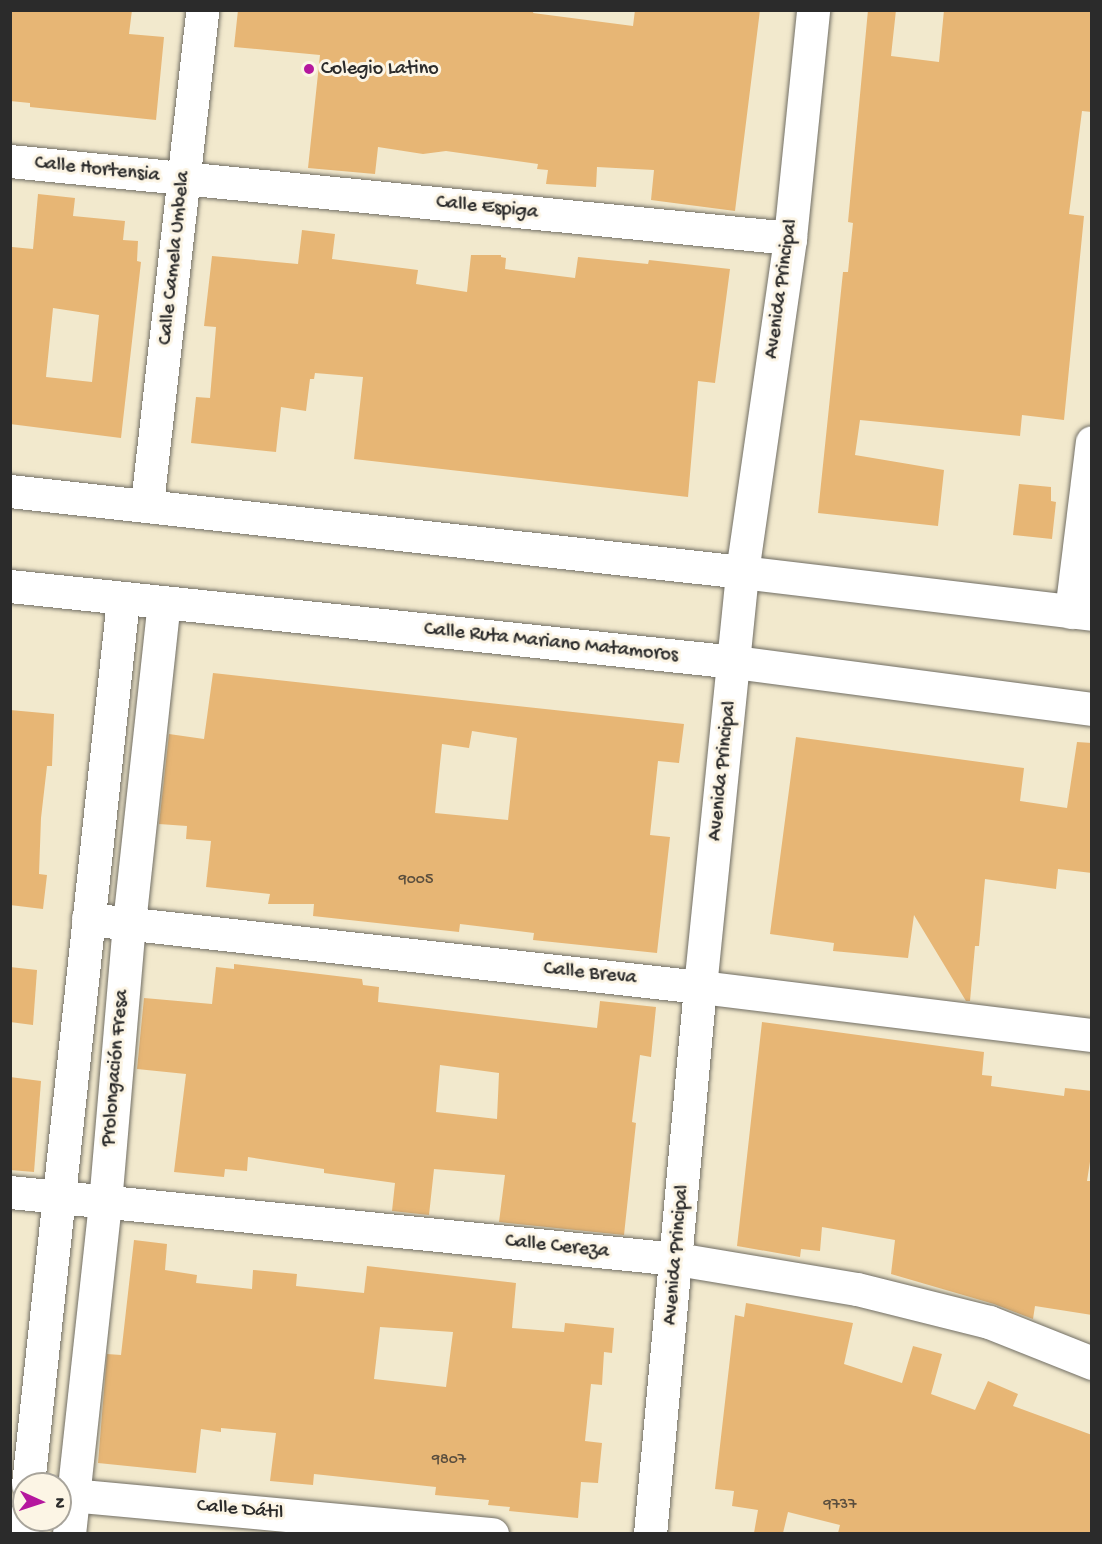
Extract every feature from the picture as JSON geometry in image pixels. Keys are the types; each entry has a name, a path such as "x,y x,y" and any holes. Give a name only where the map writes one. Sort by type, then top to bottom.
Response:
{"street":[{"name":"Calle Camela Umbela","path":"147,504 202,10"},
{"name":"Avenida Principal","path":"650,1533 677,1259 700,987 735,662 742,572 790,238 815,12"},
{"name":"Calle Hortensia","path":"10,161 184,179"},
{"name":"Calle Espiga","path":"184,179 790,238"},
{"path":"10,491 147,504 1081,613 1092,442"},
{"name":"Calle Ruta Mariano Matamoros","path":"10,586 735,662 1092,709"},
{"path":"29,1472 123,599"},
{"name":"Prolongación Fresa","path":"70,1472 105,1203 129,922 164,603"},
{"name":"Calle Breva","path":"87,919 700,987 1092,1035"},
{"name":"Calle Cereza","path":"10,1192 57,1199 677,1259 868,1291 989,1322 1092,1363"},
{"name":"Calle Dátil","path":"72,1494 492,1533"}],"building":[{"path":"10,10 132,10 129,34 164,37 156,120 30,107 30,103 10,101"},
{"path":"238,10 534,10 533,13 633,26 635,10 760,10 735,211 651,200 654,170 597,167 596,187 546,184 548,170 537,169 538,164 446,151 423,154 378,147 375,174 308,168 320,55 234,47"},
{"path":"868,10 896,10 891,56 939,62 944,10 1092,10 1092,112 1082,111 1069,214 1084,216 1064,420 1022,415 1020,436 860,420 855,455 944,470 938,526 818,513 843,272 848,272 853,223 848,222"},
{"path":"38,194 75,198 73,216 125,221 123,240 138,241 137,261 141,262 121,438 10,424 12,247 33,249","holes":["53,308 99,315 92,382 46,377"]},
{"path":"302,230 335,234 332,259 418,270 416,284 467,292 471,255 501,255 506,258 505,269 575,278 578,257 648,264 649,260 730,269 715,383 698,381 688,497 354,459 363,377 315,373 314,379 310,379 306,411 281,407 276,452 191,443 196,397 210,398 216,327 204,326 212,256 298,264"},
{"path":"1019,484 1051,487 1051,501 1056,502 1052,539 1013,535"},
{"path":"213,673 684,724 679,763 658,761 650,835 670,837 657,953 533,940 534,933 460,924 459,932 313,916 314,904 268,904 270,894 206,887 211,841 186,839 187,826 159,824 169,734 204,739","holes":["472,731 517,738 508,820 435,813 442,744 469,748"]},
{"path":"10,710 54,714 52,766 47,766 41,818 39,874 47,875 43,909 10,905"},
{"path":"796,737 1024,768 1020,801 1067,808 1077,742 1092,743 1092,873 1058,869 1056,889 985,879 979,946 975,946 970,1001 966,1001 914,915 908,958 833,951 834,943 770,934"},
{"path":"234,964 362,979 363,985 379,987 378,1002 597,1028 600,1001 656,1007 651,1057 640,1055 632,1122 636,1123 624,1235 499,1222 505,1175 434,1169 429,1215 392,1211 395,1183 324,1173 324,1169 248,1157 247,1171 225,1169 224,1177 174,1172 186,1074 137,1069 144,998 212,1004 216,967 234,969","holes":["440,1065 499,1073 497,1119 436,1112"]},
{"path":"10,967 37,970 33,1025 10,1022"},
{"path":"762,1022 984,1052 982,1075 992,1076 991,1086 1064,1096 1065,1088 1092,1091 1092,1149 1087,1181 1092,1181 1092,1315 1035,1306 1033,1319 994,1304 891,1274 895,1240 822,1227 820,1251 801,1249 800,1257 737,1246"},
{"path":"10,1077 41,1081 34,1172 10,1170"},
{"path":"134,1240 167,1244 165,1270 197,1275 196,1283 252,1289 253,1270 297,1274 296,1286 364,1293 367,1266 516,1283 512,1328 564,1332 565,1323 614,1328 612,1353 604,1352 602,1385 591,1384 585,1441 602,1443 598,1483 581,1482 578,1518 509,1511 510,1507 488,1505 489,1500 435,1495 436,1487 314,1474 313,1485 270,1481 276,1433 221,1428 221,1432 201,1429 196,1473 98,1463 107,1354 121,1355","holes":["380,1327 453,1332 446,1387 374,1379"]},
{"path":"746,1303 853,1323 844,1364 902,1383 913,1346 942,1354 931,1394 975,1410 988,1381 1018,1394 1013,1406 1092,1435 1092,1533 838,1533 840,1525 788,1512 783,1533 754,1533 758,1510 732,1506 734,1491 715,1489 735,1315 744,1317"}],"place":[{"name":"Colegio Latino","path":"309,69"}]}
